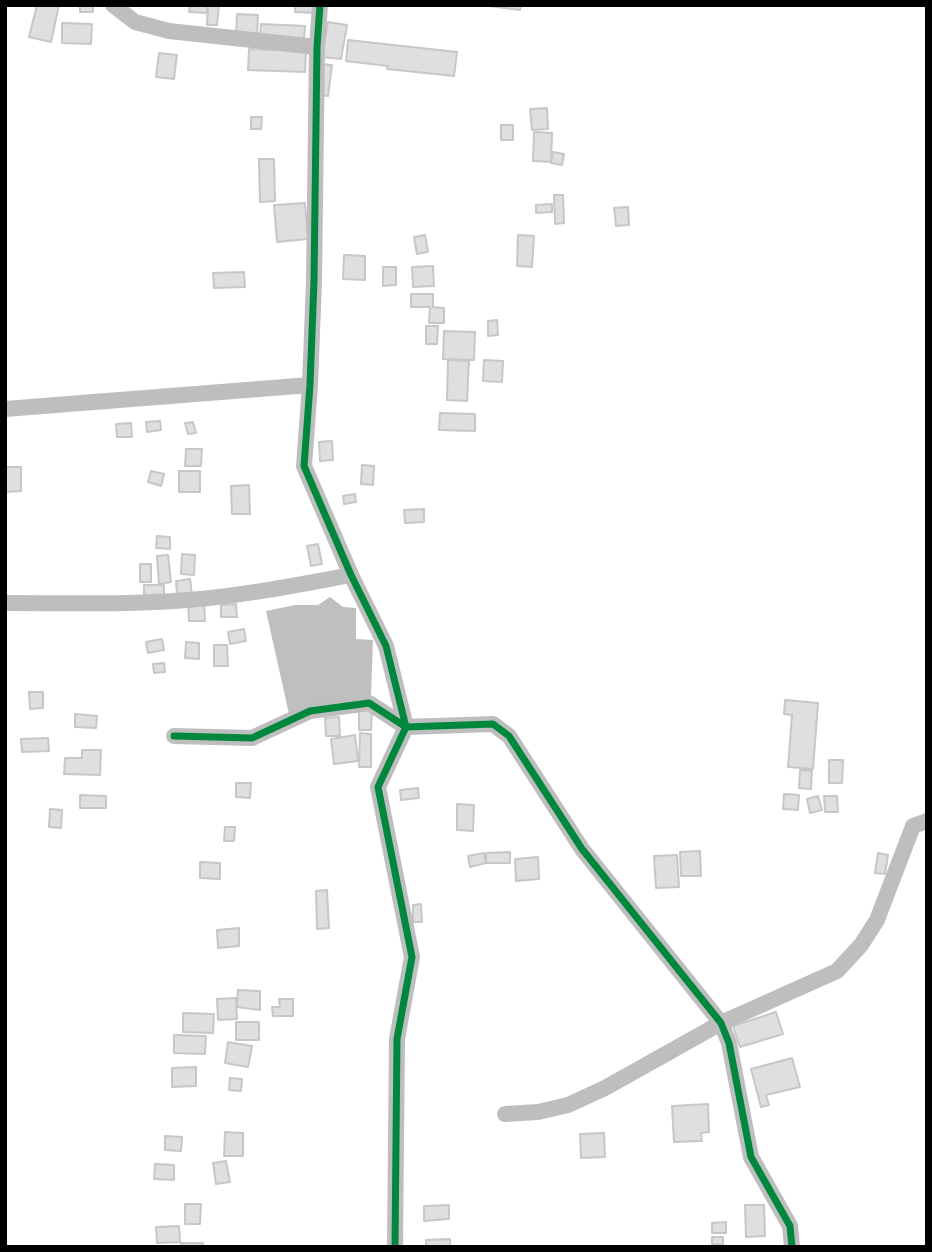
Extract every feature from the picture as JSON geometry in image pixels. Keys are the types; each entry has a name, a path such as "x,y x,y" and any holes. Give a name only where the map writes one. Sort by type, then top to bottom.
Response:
{"street":[{"path":"113,5 135,22 169,31 317,47"},
{"path":"320,5 314,281 304,466 351,575 386,646 406,727 378,788 412,957 397,1039 395,1247"},
{"path":"5,409 310,385"},
{"path":"5,603 112,604 187,600 258,593 351,575"},
{"path":"174,736 252,738 310,711 369,703 406,727 493,724 509,736 582,849 721,1023 729,1043 751,1157 790,1226 792,1247"},
{"path":"505,1114 538,1112 568,1105 605,1088 721,1023 837,971 861,945 877,920 914,826 927,821"}],"shaded area":[{"path":"330,597 343,607 356,608 356,639 373,640 371,695 289,714 266,611 295,605 318,605"}],"building":[{"path":"37,5 59,5 51,42 29,37"},
{"path":"80,5 93,5 93,12 80,12"},
{"path":"190,5 207,5 207,13 189,12"},
{"path":"208,5 219,5 217,25 207,25"},
{"path":"295,5 317,5 317,13 295,12"},
{"path":"482,5 521,5 520,10"},
{"path":"237,14 258,15 257,36 236,36"},
{"path":"328,22 347,25 341,59 322,57"},
{"path":"62,23 92,24 91,44 62,43"},
{"path":"261,24 305,26 304,39 260,37"},
{"path":"348,40 457,52 454,76 387,69 388,66 346,61"},
{"path":"249,49 306,51 305,72 248,70"},
{"path":"159,53 177,55 174,79 156,77"},
{"path":"319,64 332,65 328,96 316,94"},
{"path":"547,108 548,129 532,130 530,109"},
{"path":"251,117 262,117 261,129 251,129"},
{"path":"501,125 513,125 513,140 501,140"},
{"path":"534,132 552,133 551,162 533,161"},
{"path":"553,152 564,154 562,165 551,163"},
{"path":"259,159 274,159 275,201 260,202"},
{"path":"554,195 563,195 564,223 555,224"},
{"path":"305,203 308,239 277,242 274,205"},
{"path":"552,204 552,212 536,213 536,205"},
{"path":"628,207 629,225 616,226 614,208"},
{"path":"425,235 428,252 417,254 414,237"},
{"path":"518,235 534,236 532,267 517,266"},
{"path":"344,255 365,256 365,280 343,279"},
{"path":"433,266 434,286 413,287 412,267"},
{"path":"383,267 396,267 396,285 383,286"},
{"path":"244,272 245,287 214,288 213,273"},
{"path":"411,294 433,294 433,307 444,308 444,323 429,323 430,307 411,307"},
{"path":"497,320 498,335 488,336 488,321"},
{"path":"426,326 438,326 437,344 426,344"},
{"path":"444,331 475,332 474,360 443,359"},
{"path":"448,360 469,361 467,401 447,400"},
{"path":"484,360 503,361 502,382 483,381"},
{"path":"440,413 475,414 475,431 439,430"},
{"path":"160,421 161,430 147,432 146,422"},
{"path":"193,422 196,433 188,434 185,423"},
{"path":"131,423 132,437 117,437 116,424"},
{"path":"332,441 333,460 320,461 319,442"},
{"path":"186,449 202,449 201,466 185,466"},
{"path":"362,465 374,466 373,485 361,484"},
{"path":"5,467 21,467 21,491 5,492"},
{"path":"151,471 164,474 161,486 148,482"},
{"path":"179,471 200,471 200,492 179,492"},
{"path":"249,485 250,514 232,514 231,486"},
{"path":"355,494 356,502 344,504 343,496"},
{"path":"424,509 424,522 405,523 404,510"},
{"path":"157,536 170,537 170,549 156,548"},
{"path":"318,544 322,564 311,566 307,546"},
{"path":"182,554 195,555 194,575 181,574"},
{"path":"168,555 171,582 159,584 157,556"},
{"path":"140,564 151,564 151,582 140,582"},
{"path":"190,579 193,603 178,606 176,581"},
{"path":"144,585 164,585 164,598 144,598"},
{"path":"188,603 204,603 205,621 189,621"},
{"path":"236,604 237,617 221,617 221,605"},
{"path":"244,629 246,641 230,644 228,632"},
{"path":"162,639 164,650 148,653 146,642"},
{"path":"186,642 199,643 199,659 185,658"},
{"path":"214,645 227,645 228,666 214,666"},
{"path":"164,663 165,672 154,673 153,664"},
{"path":"29,692 43,692 43,708 30,709"},
{"path":"785,700 818,703 813,769 788,767 792,715 784,714"},
{"path":"359,710 372,710 371,730 359,730"},
{"path":"75,714 97,716 96,728 75,727"},
{"path":"339,717 340,736 326,736 325,718"},
{"path":"360,733 371,734 371,767 359,767"},
{"path":"355,735 358,761 334,764 331,739"},
{"path":"48,738 49,751 22,752 21,739"},
{"path":"82,750 101,750 100,775 64,774 65,758 82,758"},
{"path":"829,760 843,760 842,783 829,783"},
{"path":"800,770 812,771 811,789 799,788"},
{"path":"236,783 251,783 250,798 236,797"},
{"path":"418,788 419,798 401,800 400,790"},
{"path":"784,794 799,795 798,810 783,809"},
{"path":"80,795 106,796 106,808 80,808"},
{"path":"818,796 822,810 810,813 807,799"},
{"path":"824,796 837,796 838,812 825,812"},
{"path":"457,804 474,805 473,831 457,830"},
{"path":"50,809 62,810 61,828 49,827"},
{"path":"225,827 235,827 234,841 224,841"},
{"path":"700,851 701,876 681,876 680,852"},
{"path":"510,852 510,863 486,863 486,853"},
{"path":"484,853 486,863 470,867 468,856"},
{"path":"878,853 888,855 885,874 875,873"},
{"path":"677,855 679,887 656,888 654,856"},
{"path":"538,857 539,879 516,881 515,859"},
{"path":"200,862 220,863 220,879 200,878"},
{"path":"327,890 329,928 317,929 316,891"},
{"path":"421,904 422,922 413,922 413,905"},
{"path":"239,928 239,946 218,948 217,930"},
{"path":"238,990 260,991 260,1010 237,1007"},
{"path":"236,998 237,1019 218,1020 217,999"},
{"path":"279,999 293,999 293,1016 273,1016 272,1007 280,1007"},
{"path":"776,1012 783,1034 740,1047 733,1026"},
{"path":"183,1013 214,1014 213,1033 183,1032"},
{"path":"236,1022 259,1022 259,1040 236,1040"},
{"path":"174,1035 206,1036 205,1054 174,1053"},
{"path":"228,1042 252,1046 248,1067 225,1063"},
{"path":"792,1058 800,1087 766,1095 769,1105 761,1107 751,1069"},
{"path":"196,1067 196,1086 172,1087 172,1068"},
{"path":"230,1078 242,1079 241,1091 229,1090"},
{"path":"708,1104 709,1132 701,1133 702,1141 674,1142 672,1106"},
{"path":"225,1132 243,1133 243,1156 224,1156"},
{"path":"604,1133 605,1157 581,1158 580,1134"},
{"path":"165,1136 182,1137 181,1151 165,1150"},
{"path":"226,1161 230,1182 216,1184 213,1163"},
{"path":"155,1164 174,1165 174,1180 154,1179"},
{"path":"185,1204 201,1204 200,1224 185,1224"},
{"path":"449,1205 449,1219 424,1221 424,1206"},
{"path":"745,1205 764,1205 765,1236 746,1237"},
{"path":"726,1222 726,1233 712,1233 712,1223"},
{"path":"179,1226 180,1242 157,1243 156,1227"},
{"path":"712,1237 723,1237 723,1245 712,1244"},
{"path":"450,1239 450,1247 426,1247 426,1240"},
{"path":"181,1243 203,1243 203,1247 181,1247"}],"cycle path":[{"path":"320,5 314,281 304,466 351,575 386,646 406,727 378,787 412,957 397,1039 395,1247"},
{"path":"174,736 252,738 310,711 369,703 406,727 493,724 509,736 582,849 721,1023 729,1043 751,1157 790,1226 792,1247"}]}
